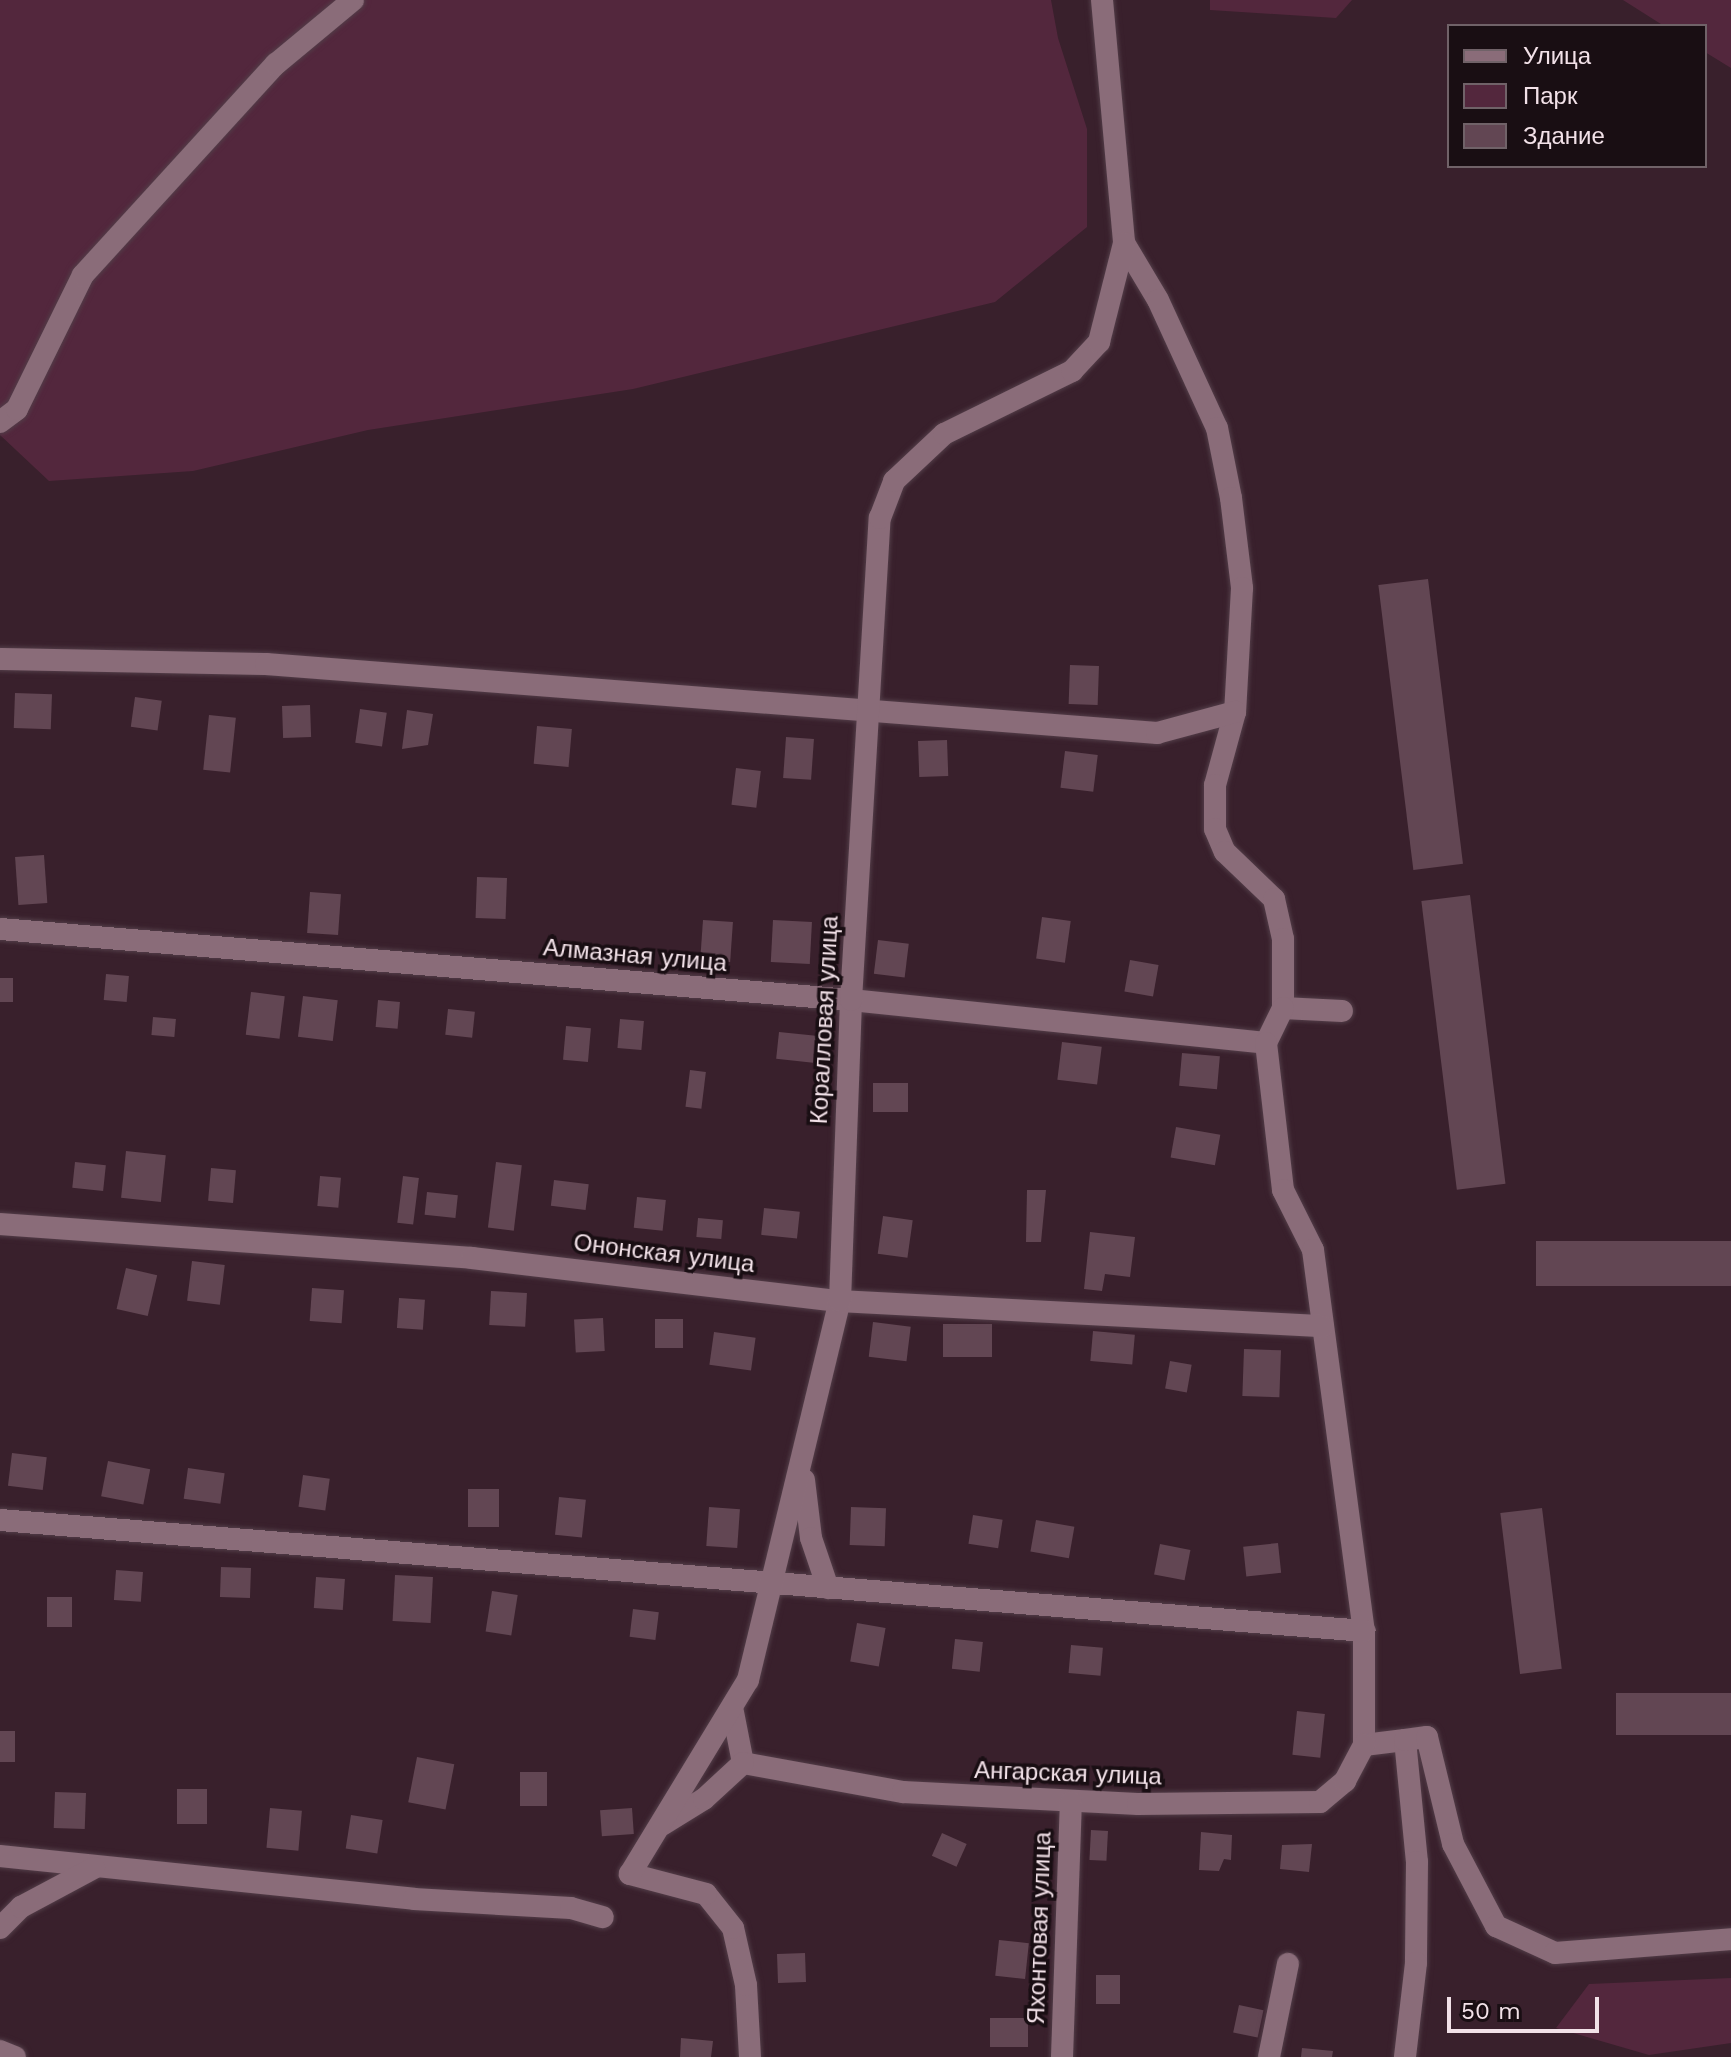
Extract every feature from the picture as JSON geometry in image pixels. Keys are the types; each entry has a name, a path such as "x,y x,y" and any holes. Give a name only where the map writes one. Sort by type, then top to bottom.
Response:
{"street":[{"path":"0,422 17,409 83,275 276,64 353,0"},
{"path":"1102,0 1124,243 1158,300 1217,428 1242,588 1235,712 1215,785 1215,829 1225,852 1274,899 1283,939 1283,1008 1266,1043 1283,1190 1313,1250 1364,1631 1364,1745 1427,1737 1453,1844 1496,1926 1555,1953 1731,1939"},
{"name":"Коралловая улица","path":"750,2057 746,1985 733,1928 706,1894 630,1874 733,1712 748,1680 774,1584 840,1301 851,1000 880,518 894,481 944,434 973,415 1019,400 1072,371 1099,342 1124,243"},
{"path":"0,659 266,664 1157,733 1235,712"},
{"name":"Алмазная улица","path":"0,929 851,1000 1266,1043"},
{"path":"1283,1008 1342,1011"},
{"name":"Ононская улица","path":"0,1224 472,1258 840,1301 1322,1326"},
{"path":"802,1467 811,1538 828,1588"},
{"path":"0,1520 1364,1631"},
{"path":"660,1826 704,1799 743,1763 733,1712"},
{"path":"1405,1740 1417,1876 1416,1963 1405,2057"},
{"name":"Ангарская улица","path":"743,1763 903,1792 1071,1802 1320,1802 1345,1781 1364,1745"},
{"name":"Яхонтовая улица","path":"1062,2057 1071,1802"},
{"path":"0,1856 414,1899 571,1908 603,1917"},
{"path":"0,1928 21,1907 94,1868"},
{"path":"1269,2057 1288,1964"},
{"path":"0,2051 15,2057"}],"green space":[{"path":"0,0 1051,0 1058,38 1087,129 1087,227 995,302 633,389 368,430 193,471 49,481 0,435"},
{"path":"1210,0 1352,0 1336,18 1210,10"},
{"path":"1623,0 1731,0 1731,68 1707,53 1707,24 1661,24"},
{"path":"1731,1978 1731,2043 1649,2055 1556,2028 1589,1984"}],"building":[{"path":"1428,579 1463,864 1413,870 1378,585"},
{"path":"1070,665 1099,666 1098,705 1069,704"},
{"path":"15,693 52,694 51,729 14,728"},
{"path":"135,697 162,701 158,730 131,727"},
{"path":"310,705 311,737 283,738 282,706"},
{"path":"360,709 387,713 382,746 355,743"},
{"path":"407,710 433,714 428,745 402,749"},
{"path":"209,715 236,718 230,773 203,770"},
{"path":"537,726 572,729 569,767 534,764"},
{"path":"786,737 814,739 811,780 783,778"},
{"path":"947,740 948,776 919,777 918,741"},
{"path":"1065,751 1098,755 1093,792 1060,788"},
{"path":"736,768 761,771 756,808 731,805"},
{"path":"44,855 47,903 18,905 15,857"},
{"path":"477,877 507,878 506,919 476,918"},
{"path":"310,892 341,894 338,935 307,933"},
{"path":"1470,895 1505,1184 1457,1190 1421,901"},
{"path":"1042,917 1071,921 1065,963 1036,959"},
{"path":"703,920 733,922 730,962 700,960"},
{"path":"773,920 812,922 810,964 771,962"},
{"path":"878,940 909,944 905,978 874,974"},
{"path":"1130,960 1159,965 1153,997 1124,992"},
{"path":"106,974 129,976 127,1002 104,1000"},
{"path":"0,978 13,978 13,1002 0,1002"},
{"path":"251,992 285,996 280,1039 246,1035"},
{"path":"303,996 338,1000 333,1041 298,1037"},
{"path":"378,1000 400,1002 398,1029 376,1027"},
{"path":"448,1009 475,1012 472,1038 445,1035"},
{"path":"153,1017 176,1019 174,1037 151,1035"},
{"path":"620,1019 644,1021 641,1050 617,1048"},
{"path":"566,1026 591,1028 588,1062 563,1060"},
{"path":"779,1032 816,1036 813,1063 776,1059"},
{"path":"1062,1042 1102,1047 1097,1085 1057,1080"},
{"path":"1182,1053 1220,1056 1217,1089 1179,1086"},
{"path":"690,1070 706,1072 701,1109 685,1107"},
{"path":"873,1083 908,1083 908,1112 873,1112"},
{"path":"1176,1127 1220,1135 1215,1165 1171,1158"},
{"path":"126,1151 166,1155 161,1202 121,1198"},
{"path":"75,1162 106,1165 103,1191 72,1188"},
{"path":"496,1162 522,1165 514,1231 488,1228"},
{"path":"211,1168 236,1170 233,1203 208,1201"},
{"path":"320,1176 341,1178 338,1208 317,1206"},
{"path":"403,1176 419,1178 413,1225 397,1223"},
{"path":"554,1180 589,1184 586,1210 551,1206"},
{"path":"1027,1190 1046,1190 1041,1242 1026,1242"},
{"path":"427,1192 458,1195 455,1218 425,1215"},
{"path":"637,1197 666,1200 663,1231 634,1228"},
{"path":"764,1208 800,1212 797,1239 761,1235"},
{"path":"883,1216 913,1220 907,1258 878,1254"},
{"path":"698,1218 723,1220 721,1239 696,1237"},
{"path":"1090,1232 1135,1237 1130,1277 1105,1274 1102,1291 1084,1289"},
{"path":"1536,1241 1731,1241 1731,1286 1536,1286"},
{"path":"192,1261 225,1265 220,1305 187,1301"},
{"path":"126,1268 157,1275 148,1316 117,1309"},
{"path":"312,1288 344,1290 342,1323 310,1321"},
{"path":"491,1291 527,1293 525,1327 489,1325"},
{"path":"399,1298 425,1300 423,1330 397,1328"},
{"path":"603,1318 605,1351 576,1352 574,1320"},
{"path":"655,1319 683,1319 683,1348 655,1348"},
{"path":"873,1322 911,1327 906,1361 869,1357"},
{"path":"943,1324 992,1324 992,1357 943,1357"},
{"path":"1093,1331 1135,1335 1132,1365 1090,1361"},
{"path":"714,1332 756,1338 751,1371 709,1365"},
{"path":"1244,1349 1281,1350 1279,1397 1242,1396"},
{"path":"1170,1361 1192,1365 1187,1392 1165,1389"},
{"path":"12,1453 47,1457 43,1490 8,1486"},
{"path":"108,1461 150,1469 143,1505 101,1496"},
{"path":"188,1468 225,1473 220,1504 184,1499"},
{"path":"303,1475 330,1479 325,1510 299,1507"},
{"path":"468,1489 499,1489 499,1527 468,1527"},
{"path":"559,1497 586,1500 582,1538 555,1535"},
{"path":"709,1507 740,1509 737,1548 706,1546"},
{"path":"851,1507 886,1508 885,1546 850,1545"},
{"path":"1542,1508 1562,1669 1520,1674 1500,1513"},
{"path":"973,1515 1003,1520 998,1548 968,1544"},
{"path":"1036,1520 1074,1527 1069,1558 1030,1552"},
{"path":"1278,1543 1281,1573 1246,1576 1243,1547"},
{"path":"1160,1544 1190,1550 1185,1580 1154,1574"},
{"path":"221,1567 251,1568 250,1598 220,1597"},
{"path":"116,1570 143,1572 141,1602 114,1600"},
{"path":"395,1575 433,1577 431,1623 393,1621"},
{"path":"316,1577 345,1579 343,1610 314,1608"},
{"path":"492,1591 518,1595 511,1636 486,1631"},
{"path":"47,1597 72,1597 72,1627 47,1627"},
{"path":"633,1609 659,1612 655,1640 630,1637"},
{"path":"857,1623 886,1628 879,1666 850,1661"},
{"path":"955,1639 983,1642 980,1672 952,1669"},
{"path":"1071,1645 1103,1648 1100,1676 1069,1673"},
{"path":"1616,1693 1731,1693 1731,1735 1616,1735"},
{"path":"1297,1711 1325,1714 1320,1758 1292,1755"},
{"path":"0,1731 15,1731 15,1762 0,1762"},
{"path":"417,1757 454,1764 446,1809 408,1802"},
{"path":"520,1772 547,1772 547,1806 520,1806"},
{"path":"177,1789 207,1789 207,1824 177,1824"},
{"path":"55,1792 86,1793 85,1829 54,1828"},
{"path":"270,1808 302,1811 298,1851 267,1848"},
{"path":"632,1808 634,1834 602,1836 600,1810"},
{"path":"351,1815 383,1820 377,1854 346,1849"},
{"path":"1091,1830 1108,1831 1106,1861 1089,1860"},
{"path":"1201,1832 1232,1835 1231,1860 1224,1859 1219,1871 1199,1870"},
{"path":"942,1833 967,1844 956,1867 932,1856"},
{"path":"1312,1844 1309,1872 1280,1869 1282,1845"},
{"path":"999,1940 1029,1943 1025,1979 995,1976"},
{"path":"805,1953 806,1982 778,1983 777,1954"},
{"path":"1096,1975 1120,1975 1120,2004 1096,2004"},
{"path":"1239,2005 1263,2010 1258,2038 1233,2032"},
{"path":"990,2018 1028,2018 1028,2047 990,2047"},
{"path":"681,2038 713,2041 711,2057 680,2057"},
{"path":"1302,2048 1333,2051 1332,2057 1301,2057"}]}
